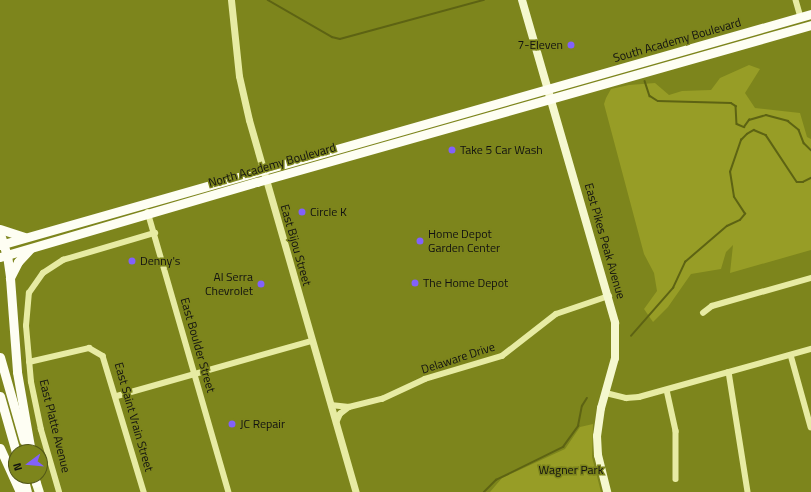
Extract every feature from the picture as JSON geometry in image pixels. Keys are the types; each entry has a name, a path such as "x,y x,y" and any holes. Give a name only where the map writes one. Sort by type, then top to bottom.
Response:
{"highway":[{"name":"South Academy Boulevard","path":"549,89 811,14"},
{"name":"South Academy Boulevard","path":"552,99 811,25"},
{"name":"North Academy Boulevard","path":"2,245 263,169 549,89"},
{"name":"North Academy Boulevard","path":"4,256 266,179 552,99"},
{"path":"0,229 28,238"},
{"path":"0,234 10,278 17,372 30,444"},
{"path":"10,278 17,264 31,248"},
{"path":"0,357 25,444"},
{"path":"0,396 14,444"},
{"path":"0,448 20,492"}],"main road":[{"name":"East Pikes Peak Avenue","path":"522,0 609,296 616,345 606,393 599,416 597,441 607,492"}],"street":[{"name":"East Bijou Street","path":"231,0 239,76 263,169 356,492"},
{"path":"796,0 800,17"},
{"name":"East Boulder Street","path":"146,203 229,492"},
{"name":"East Platte Avenue","path":"59,492 37,412 29,362 26,305 31,289 43,273 68,258 155,233"},
{"path":"703,313 712,306 811,278"},
{"name":"Delaware Drive","path":"331,405 349,407 382,399 425,380 494,360 515,348 556,314 609,296"},
{"path":"117,396 312,341"},
{"name":"East Saint Vrain Street","path":"29,362 84,348 94,349 106,360 144,492"},
{"path":"606,393 632,398 667,390 811,349"},
{"path":"791,355 811,426"},
{"path":"728,372 748,492"},
{"path":"667,390 676,431 676,479"},
{"path":"336,423 340,414 349,407"}],"green space":[{"path":"749,65 760,69 745,93 755,108 800,113 807,137 811,139 811,250 730,273 733,245 726,252 721,269 691,274 668,307 653,322 644,309 657,291 654,273 644,254 604,104 606,98 611,89 629,85 655,83 669,95 682,91 711,90 720,78"},
{"name":"Wagner Park","path":"593,424 592,457 601,492 490,492 502,478 565,449 580,427"}],"waterway":[{"path":"268,0 332,37 340,39 484,0"},
{"path":"645,81 650,96 658,101 731,103 736,106 737,124 744,127 749,120 766,115 788,121 799,130 804,143 811,150"},
{"path":"631,336 673,288 685,262 727,226 740,220 745,214 734,197 730,172 741,140 747,134 754,130 766,135 797,182 803,182 811,178"},
{"path":"484,492 496,480 563,447 578,426 582,406 587,398"}],"place":[{"name":"7-Eleven","path":"571,45"},
{"name":"Take 5 Car Wash","path":"452,150"},
{"name":"Circle K","path":"302,212"},
{"name":"Home Depot Garden Center","path":"420,241"},
{"name":"Denny's","path":"132,261"},
{"name":"The Home Depot","path":"415,283"},
{"name":"Al Serra Chevrolet","path":"261,284"},
{"name":"JC Repair","path":"232,424"}]}
